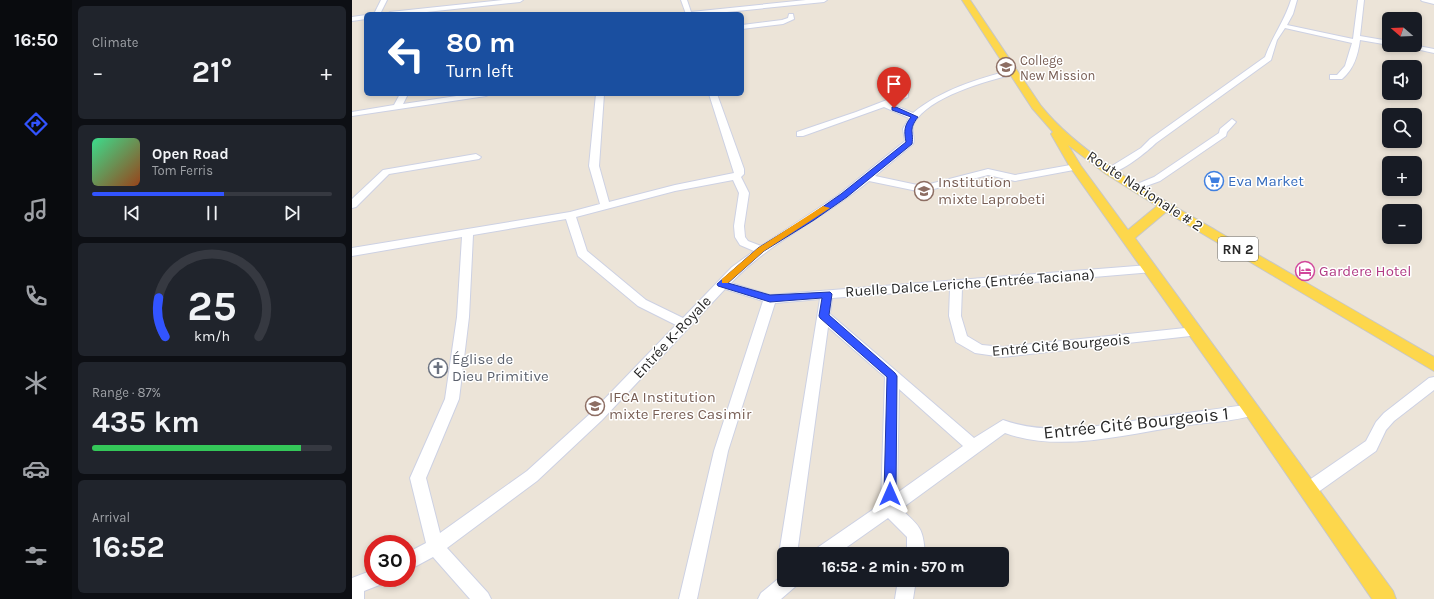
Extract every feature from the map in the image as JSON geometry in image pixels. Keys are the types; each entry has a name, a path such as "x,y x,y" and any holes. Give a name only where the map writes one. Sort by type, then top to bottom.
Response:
{"main road":[{"name":"Route Nationale # 2","path":"966,0 1012,72 1049,123 1110,171 1164,206 1434,365"},
{"path":"1049,123 1076,167 1252,410 1385,599"},
{"path":"1128,237 1164,206"}],"street":[{"path":"378,12 384,0"},
{"path":"409,12 520,0"},
{"path":"684,0 688,12"},
{"path":"708,12 824,0"},
{"path":"1110,171 1144,150 1268,58 1274,40 1290,14 1294,0"},
{"path":"1333,77 1339,77 1346,71 1352,60 1361,0"},
{"path":"1424,0 1434,2"},
{"path":"456,12 458,7"},
{"path":"744,27 783,22 791,19 791,15"},
{"path":"352,19 364,17"},
{"path":"1283,26 1356,40 1382,42"},
{"path":"1422,49 1434,51"},
{"name":"Entrée K-Royale","path":"416,557 435,547 532,476 597,416 722,284 761,250 811,218 910,142 907,131 909,124 930,104 959,88 1012,72"},
{"path":"800,134 905,95"},
{"path":"397,107 403,96"},
{"path":"352,114 472,96"},
{"path":"600,96 594,166 605,204"},
{"path":"352,252 570,214 605,204 675,188 736,177 740,174 739,169 714,96"},
{"path":"884,104 915,117"},
{"path":"1135,187 1150,180 1157,179 1223,134 1223,131 1232,122"},
{"path":"352,205 386,172 476,157"},
{"path":"866,177 922,189 988,172 1015,178 1076,167"},
{"path":"736,177 744,193 739,226 740,237 744,243 761,250"},
{"path":"570,214 574,232 582,254 642,303 684,324"},
{"path":"468,232 463,317 452,399 418,478 435,547 482,599"},
{"name":"Ruelle Dalce Leriche (Entrée Taciana)","path":"722,284 770,299 956,285 1149,268"},
{"name":"Entré Cité Bourgeois","path":"956,285 955,316 961,339 980,350 1003,352 1195,332"},
{"path":"789,547 827,294"},
{"path":"688,599 721,451 770,299"},
{"path":"824,316 974,447"},
{"path":"892,376 890,508 915,534 916,547"},
{"path":"1308,490 1371,446 1381,426 1389,417 1434,382"},
{"name":"Entrée Cité Bourgeois 1","path":"833,547 890,508 1003,426 1016,432 1050,436 1101,431 1252,410"},
{"path":"354,591 364,585"},
{"path":"767,599 780,587"},
{"path":"904,599 906,587"}],"slow traffic":[{"path":"725,281 761,250 826,208"}],"place":[{"name":"College New Mission","path":"1006,67"},
{"name":"Eva Market","path":"1214,181"},
{"name":"Institution mixte Laprobeti","path":"924,191"},
{"name":"Gardere Hotel","path":"1305,271"},
{"name":"Église de Dieu Primitive","path":"438,368"},
{"name":"IFCA Institution mixte Freres Casimir","path":"595,406"}],"route":[{"path":"890,494 892,376 824,316 827,294 770,299 722,284 736,270 761,250 844,195 910,142 907,131 909,124 915,117 894,108"}]}
